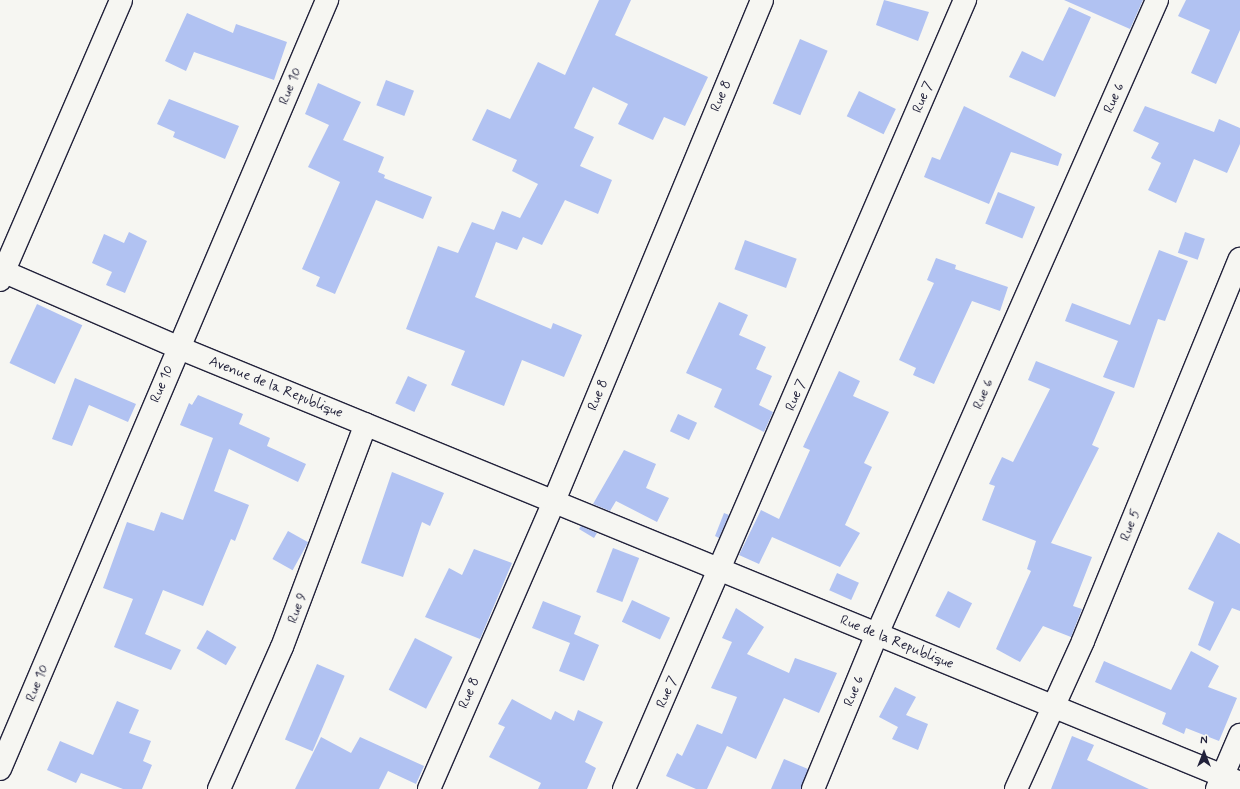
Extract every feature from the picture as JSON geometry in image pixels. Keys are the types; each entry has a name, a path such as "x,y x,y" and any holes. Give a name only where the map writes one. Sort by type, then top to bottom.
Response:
{"street":[{"path":"1,273 121,0"},
{"name":"Rue 10","path":"0,769 177,347 328,0"},
{"name":"Rue 8","path":"429,789 554,501 762,0"},
{"name":"Rue 7","path":"624,789 722,569 965,0"},
{"name":"Rue 6","path":"813,789 877,634 1157,0"},
{"name":"Rue 5","path":"1016,789 1052,704 1083,641 1240,258"},
{"name":"Avenue de la Republique","path":"1,273 177,347 554,501"},
{"name":"Rue 9","path":"219,789 282,647 366,424"},
{"name":"Rue de la Republique","path":"554,501 877,634 1052,704 1226,783"},
{"path":"1226,783 1240,735"}],"building":[{"path":"599,0 631,0 615,35 708,77 685,126 664,117 653,140 618,124 628,104 593,87 574,128 594,137 580,166 612,180 598,214 565,200 542,245 523,237 517,250 496,242 475,297 551,329 553,323 582,335 564,377 522,360 504,406 451,385 465,351 406,329 438,246 458,253 472,222 494,230 502,211 520,218 538,184 512,171 517,160 472,140 487,109 510,119 538,62 565,75"},
{"path":"884,0 929,12 918,41 876,25"},
{"path":"1064,0 1143,0 1130,29"},
{"path":"1186,0 1240,0 1240,30 1216,84 1191,73 1210,30 1178,16"},
{"path":"1069,7 1091,17 1055,97 1009,77 1022,51 1043,61"},
{"path":"187,13 233,33 236,24 287,42 274,80 194,52 186,71 165,61"},
{"path":"800,39 828,51 800,115 773,103"},
{"path":"386,80 414,91 404,116 376,105"},
{"path":"318,83 361,102 343,140 384,157 378,172 385,175 384,178 432,197 423,219 376,200 335,294 316,286 320,277 302,269 340,182 308,167 329,125 305,114"},
{"path":"859,91 896,109 884,134 847,116"},
{"path":"169,99 239,126 225,159 173,137 175,132 157,124"},
{"path":"964,106 1062,154 1058,166 1011,152 989,204 924,177 932,157 940,160"},
{"path":"1145,106 1214,132 1219,119 1240,128 1240,144 1227,173 1194,159 1176,203 1148,190 1161,163 1151,158 1159,143 1133,131"},
{"path":"998,192 1035,207 1022,239 985,224"},
{"path":"129,232 147,241 125,293 106,285 112,272 92,263 104,234 124,243"},
{"path":"1185,232 1205,239 1198,260 1178,253"},
{"path":"745,240 797,259 786,288 734,269"},
{"path":"1159,250 1188,261 1165,321 1158,319 1134,388 1103,377 1118,341 1065,321 1072,303 1130,325"},
{"path":"936,258 956,265 955,269 1008,287 1000,311 972,301 934,384 913,375 916,368 899,360 934,283 927,280"},
{"path":"719,302 748,315 739,335 766,347 756,369 772,376 759,405 773,412 764,432 714,407 722,389 686,373"},
{"path":"37,304 82,325 55,384 10,363"},
{"path":"1036,361 1115,392 1092,445 1099,448 1051,543 1092,557 1073,606 1082,609 1071,637 1043,626 1020,662 996,649 1031,571 1027,569 1036,541 982,520 995,486 989,484 1002,457 1013,462 1050,389 1028,380"},
{"path":"839,371 860,381 853,396 889,412 864,463 872,467 845,525 860,533 840,567 772,537 759,564 739,555 761,510 779,519 810,450 803,447"},
{"path":"408,376 427,385 414,412 395,403"},
{"path":"75,378 136,404 128,422 89,405 72,446 52,439"},
{"path":"198,395 243,414 239,424 270,438 267,446 306,464 298,482 229,449 214,491 249,505 235,541 231,539 203,606 163,590 145,634 181,650 171,670 114,647 133,599 103,588 127,522 154,531 161,512 183,520 213,438 180,425 189,403 192,405"},
{"path":"678,414 697,423 689,440 670,431"},
{"path":"624,450 656,464 646,488 669,498 657,522 616,501 610,511 593,504"},
{"path":"392,472 444,493 430,526 422,522 403,577 361,563"},
{"path":"724,513 729,515 719,538 715,536"},
{"path":"581,526 597,533 594,538 579,529"},
{"path":"288,531 308,542 293,570 272,559"},
{"path":"1218,532 1240,544 1240,611 1232,608 1210,651 1198,645 1214,602 1188,589"},
{"path":"613,548 639,558 622,602 596,592"},
{"path":"474,549 512,563 480,639 425,617 449,568 462,575"},
{"path":"837,573 859,583 851,600 829,590"},
{"path":"948,591 972,603 959,628 935,616"},
{"path":"632,600 670,618 660,640 622,622"},
{"path":"543,601 581,616 574,634 599,645 584,681 559,671 570,643 532,628"},
{"path":"736,608 764,627 747,654 789,673 795,658 837,673 819,713 784,698 756,759 727,746 707,789 696,789 666,776 677,753 682,756 697,724 722,734 737,697 711,688 732,642 722,638"},
{"path":"207,630 236,647 226,665 196,648"},
{"path":"415,638 452,657 426,709 389,690"},
{"path":"1191,651 1219,666 1208,687 1237,698 1219,741 1186,728 1184,734 1162,724 1166,713 1095,682 1104,661 1171,690"},
{"path":"317,664 345,676 313,751 285,739"},
{"path":"895,687 916,697 906,715 928,724 918,750 892,739 898,727 879,717"},
{"path":"512,699 551,720 555,711 574,721 578,710 603,722 585,762 596,768 587,789 538,789 541,783 489,757 505,727 498,724"},
{"path":"117,701 139,710 129,733 151,741 143,761 152,765 142,789 123,789 81,773 76,783 47,770 60,741 93,755"},
{"path":"1072,736 1094,745 1087,760 1149,789 1051,789"},
{"path":"321,737 351,753 360,737 424,766 416,784 388,771 379,789 295,789"},
{"path":"784,759 808,769 801,789 771,789"}]}
